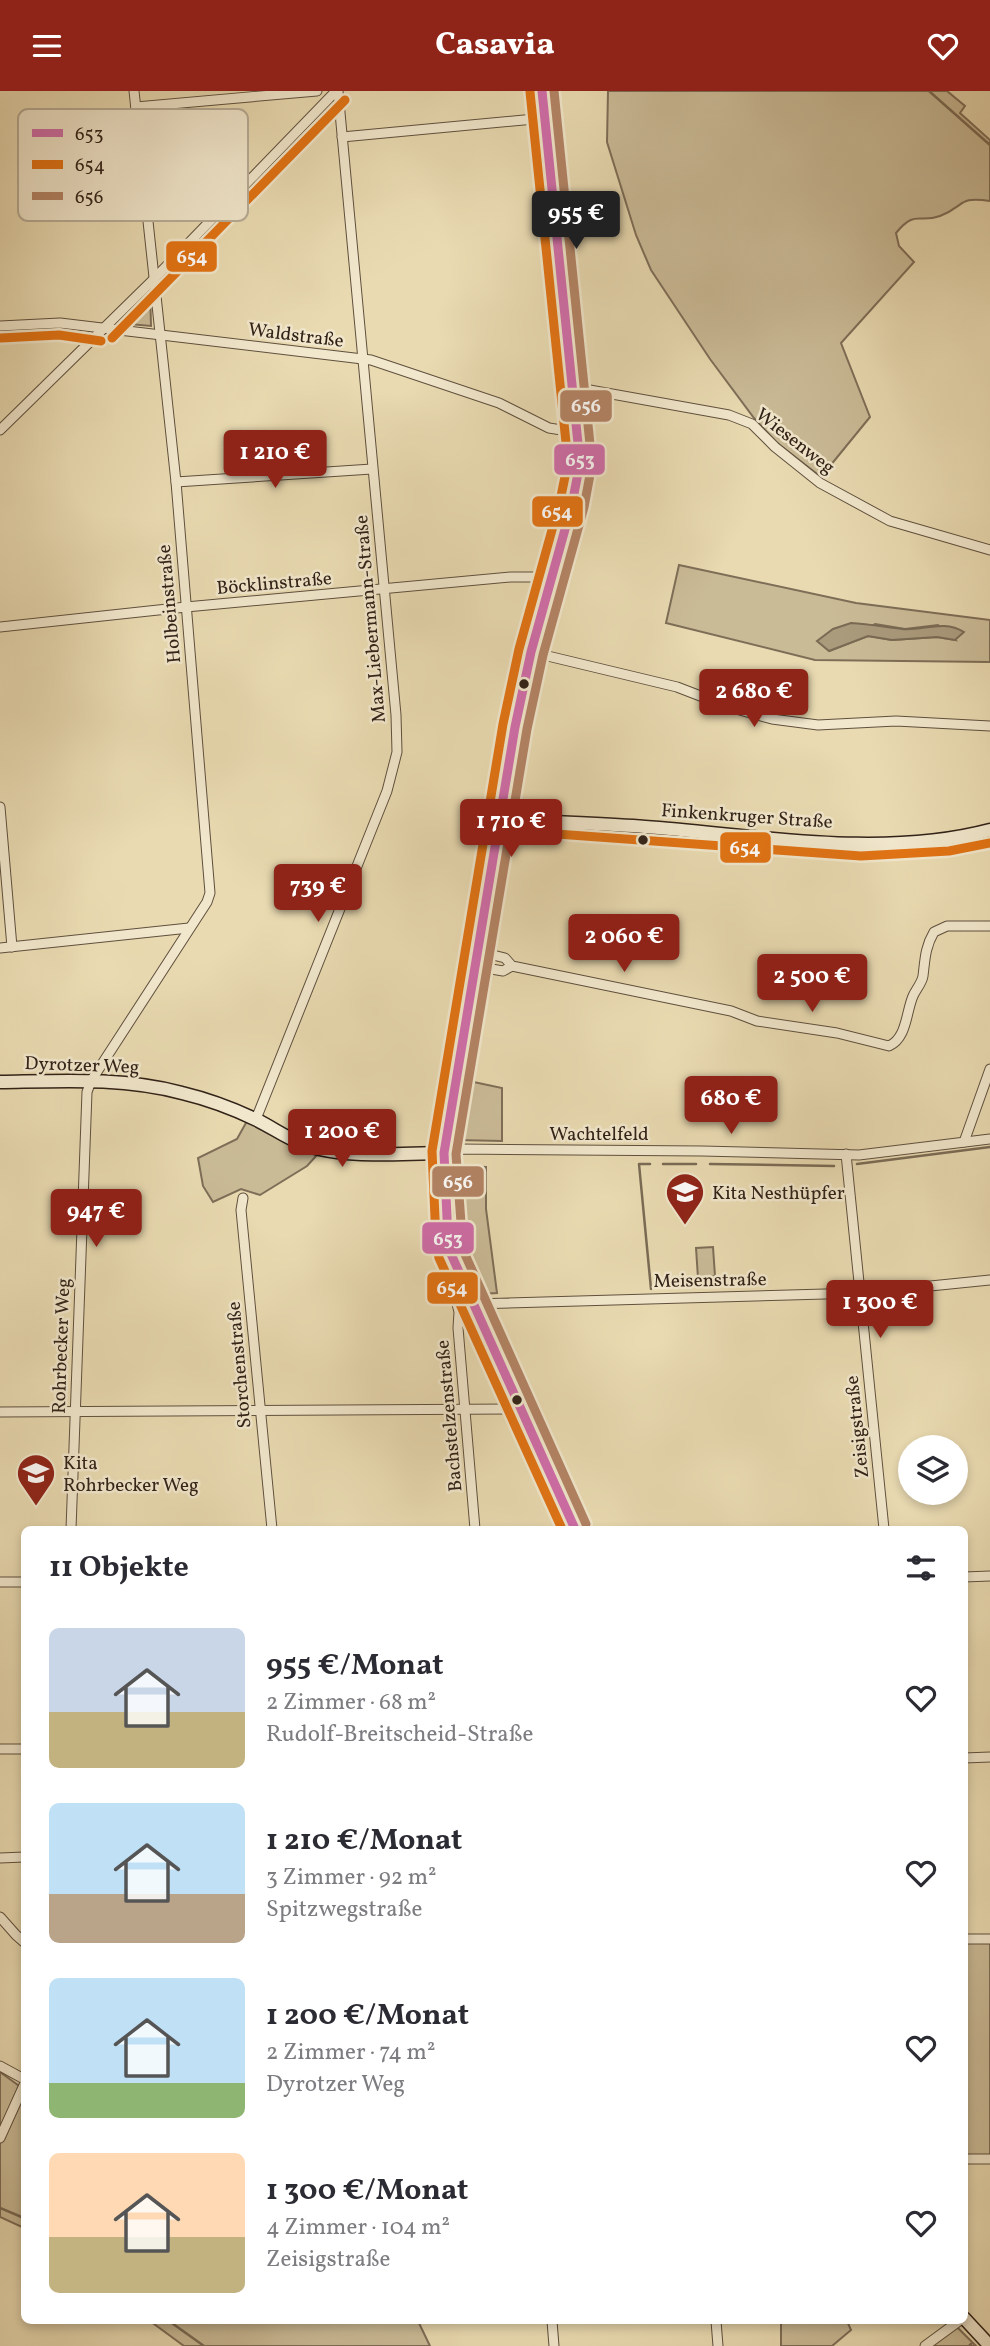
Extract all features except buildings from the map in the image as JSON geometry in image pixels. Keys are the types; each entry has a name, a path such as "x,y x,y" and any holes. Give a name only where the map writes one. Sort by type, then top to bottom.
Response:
{"street":[{"name":"Holbeinstraße","path":"134,91 136,107"},
{"path":"136,107 317,91"},
{"path":"248,182 337,91"},
{"name":"Max-Liebermann-Straße","path":"256,1119 394,772 397,752 396,715 337,91"},
{"path":"542,91 580,450 579,474 531,652 515,727 444,1153 451,1254 574,1526"},
{"path":"342,137 545,118"},
{"name":"Holbeinstraße","path":"92,1081 207,902 210,893 176,482 147,221"},
{"path":"0,430 210,221"},
{"name":"Waldstraße","path":"0,326 60,323 374,361 499,403 549,428 577,430"},
{"name":"Wiesenweg","path":"573,387 729,415 752,424 775,447 820,483 890,521 990,550"},
{"path":"176,482 372,469"},
{"name":"Böcklinstraße","path":"0,627 511,577 551,580"},
{"path":"531,652 677,687 729,707 772,719 818,725 895,720 990,726"},
{"path":"0,807 12,947"},
{"name":"Finkenkruger Straße","path":"501,818 799,841 861,843 925,842 990,830"},
{"path":"477,951 505,958 512,966 731,1010 757,1021 837,1033 889,1046 894,1044 901,1034 922,977 923,961 934,932 947,926 990,926"},
{"path":"0,948 189,928"},
{"path":"474,966 503,971 512,966"},
{"path":"964,1142 990,1069"},
{"name":"Dyrotzer Weg","path":"0,1081 92,1081 152,1086 183,1093 256,1119 302,1144 325,1150 347,1153 444,1153"},
{"name":"Rohrbecker Weg","path":"71,1526 87,1092 92,1081"},
{"name":"Wachtelfeld","path":"444,1153 458,1149 859,1155 990,1139"},
{"name":"Zeisigstraße","path":"846,1154 884,1526"},
{"name":"Storchenstraße","path":"243,1198 241,1210 272,1526"},
{"name":"Meisenstraße","path":"473,1304 860,1293 990,1280"},
{"name":"Bachstelzenstraße","path":"456,1300 475,1526"},
{"path":"0,1412 520,1409"},
{"path":"968,1577 990,1576"},
{"path":"0,1582 21,1582"},
{"path":"0,1749 21,1749"},
{"path":"968,1758 990,1757"},
{"path":"0,1858 21,1857"},
{"path":"0,1917 21,1939"},
{"path":"968,1939 990,1939"},
{"path":"0,2066 21,2077"},
{"path":"0,2138 21,2092"},
{"path":"968,2159 990,2159"},
{"path":"968,2322 988,2344"},
{"path":"552,2324 554,2346"},
{"path":"716,2324 718,2346"},
{"path":"925,2346 955,2324"}],"shaded area":[{"path":"608,91 947,91 965,106 960,113 990,140 990,201 967,201 940,216 913,219 896,233 899,246 914,262 841,343 870,417 821,477 776,442 754,418 710,359 651,270 636,235 607,142"},
{"path":"150,291 151,326 117,323"},
{"path":"679,565 856,603 990,620 990,662 815,660 666,623","holes":["875,624 905,629 938,625 955,640 937,637 892,640 868,636 829,651"]},
{"path":"851,623 902,629 949,626 964,632 955,640 937,637 892,640 868,636 829,651 817,641 833,629"},
{"path":"469,1081 502,1088 502,1141 456,1140"},
{"path":"247,1121 317,1155 307,1166 260,1195 241,1189 213,1202 203,1186 198,1158 237,1139"},
{"path":"458,1166 486,1167 486,1209 497,1293 479,1294 459,1253"},
{"path":"713,1247 715,1276 698,1278 696,1248"},
{"path":"968,1941 990,1941 990,2158 968,2158"},
{"path":"0,2072 21,2087 21,2227 0,2217"},
{"path":"154,2324 419,2324 430,2346 184,2346"},
{"path":"781,2324 848,2324 851,2330 832,2346 781,2346"},
{"path":"957,2327 976,2346 931,2346"}],"waterway":[{"path":"929,91 990,145"},
{"path":"857,1164 990,1147"},
{"path":"650,1164 639,1164 651,1289"},
{"path":"663,1164 696,1164"},
{"path":"710,1164 834,1166"},
{"path":"0,2208 21,2217"},
{"path":"173,2324 204,2346"}],"transit line":[{"name":"653","path":"542,91 580,463 572,504 531,652 515,727 444,1153 451,1254 574,1526"},
{"name":"656","path":"554,91 592,464 584,507 543,655 527,729 456,1154 463,1250 586,1524"},
{"name":"654","path":"530,92 568,462 560,501 519,649 503,724 432,1151 439,1258 561,1526"},
{"name":"654","path":"248,199 345,100"},
{"name":"654","path":"112,338 227,221"},
{"name":"654","path":"1,338 59,335 101,341"},
{"name":"654","path":"500,830 861,856 949,851 990,843"}],"place":[{"name":"Kita Nesthüpfer","path":"685,1226"},
{"name":"Kita Rohrbecker Weg","path":"36,1507"}]}
